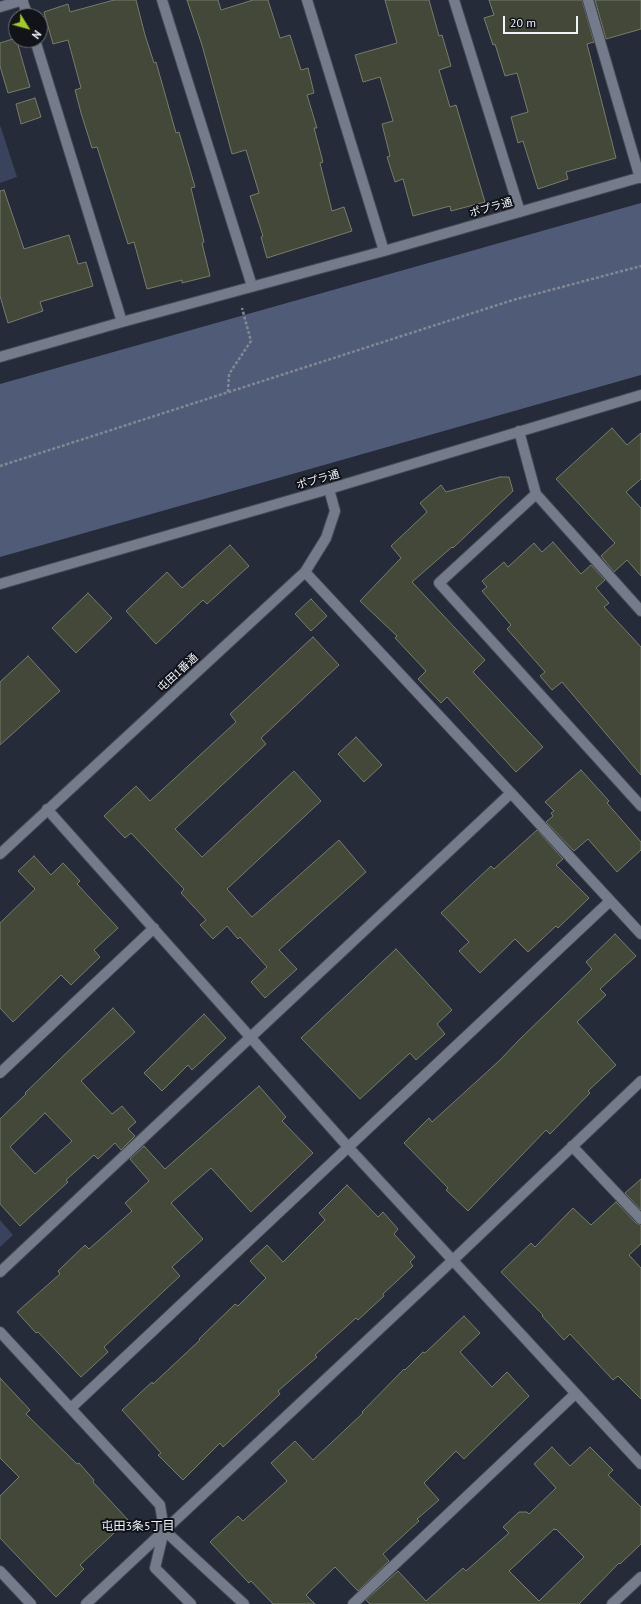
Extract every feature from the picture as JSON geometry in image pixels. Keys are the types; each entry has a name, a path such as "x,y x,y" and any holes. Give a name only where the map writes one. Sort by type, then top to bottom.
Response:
{"street":[{"path":"0,7 22,0"},
{"path":"162,0 252,286"},
{"path":"307,0 384,251"},
{"path":"454,0 520,212"},
{"path":"588,0 641,178"},
{"path":"37,48 122,322"},
{"name":"ポプラ通","path":"0,357 641,178"},
{"name":"ポプラ通","path":"0,584 329,489 641,395"},
{"path":"519,431 536,494 641,611"},
{"name":"屯田1番通","path":"0,854 305,572 326,538 335,512 329,489"},
{"path":"536,494 439,583 641,806"},
{"path":"305,572 512,793 641,934"},
{"path":"0,1272 512,793"},
{"path":"47,809 349,1148 641,1464"},
{"path":"71,1408 610,901"},
{"path":"0,1073 154,928"},
{"path":"86,1604 452,1261 641,1081"},
{"path":"572,1146 641,1219"},
{"path":"0,1332 160,1505 164,1530 155,1568 191,1604"},
{"path":"353,1604 575,1394"},
{"path":"164,1530 244,1604"},
{"path":"0,1571 30,1604"},
{"path":"612,1604 641,1577"}],"path":[{"path":"0,466 514,300 641,266"},
{"path":"228,392 229,374 251,341 241,305 252,286"}],"shaded area":[{"path":"0,125 17,177 0,183"},
{"path":"641,203 641,375 0,557 0,384"},
{"path":"0,1220 13,1235 0,1247"}],"building":[{"path":"114,0 136,0 145,35 154,63 156,62 176,133 179,132 195,187 191,188 204,242 202,243 210,276 182,283 182,280 147,289 134,242 128,244 97,147 92,148 75,90 81,88 68,40 53,44 48,26 48,11 68,4 70,12"},
{"path":"187,0 218,0 221,10 253,0 268,0 280,38 290,35 301,70 308,68 314,93 307,95 317,128 314,128 323,162 320,163 332,211 344,207 352,231 267,258 261,237 263,236 250,196 259,193 246,150 232,154 202,45"},
{"path":"385,0 429,0 439,36 442,35 451,66 439,70 450,107 456,105 485,202 451,211 450,206 413,216 403,179 395,182 387,157 390,156 382,124 393,121 380,77 363,82 355,55 397,43"},
{"path":"489,0 582,0 594,42 587,44 616,158 566,172 568,179 538,189 523,141 518,143 511,117 528,112 517,73 505,76 495,44 493,45 484,18 494,15"},
{"path":"595,0 641,0 641,29 606,39"},
{"path":"8,40 8,48 19,48 30,87 8,93 0,66 0,43"},
{"path":"35,98 41,117 21,124 16,104"},
{"path":"4,190 24,249 69,235 78,264 86,262 93,286 40,302 43,311 8,323 0,296 0,191"},
{"path":"612,428 627,445 641,433 641,479 626,492 641,508 641,576 627,560 614,572 601,556 615,543 556,479"},
{"path":"500,477 509,477 513,491 453,548 452,547 412,582 485,660 473,672 543,747 516,772 447,697 441,703 418,679 426,671 395,638 397,636 360,601 401,558 391,546 427,512 420,503 441,485 446,492"},
{"path":"553,542 581,574 591,565 605,580 596,588 609,603 604,607 641,647 641,775 562,682 552,690 540,676 545,672 507,629 511,625 482,591 487,587 482,581 504,562 508,567 534,543 542,552"},
{"path":"230,545 249,566 207,604 203,600 156,644 126,611 167,572 182,588"},
{"path":"88,593 112,618 76,653 52,628"},
{"path":"311,599 327,616 311,631 295,614"},
{"path":"313,637 339,665 261,738 266,744 175,829 202,857 294,771 321,801 227,889 252,917 339,840 366,872 279,950 297,969 265,998 251,982 267,967 240,937 238,939 227,926 213,939 200,925 206,920 181,893 184,889 131,833 125,838 104,816 136,786 150,801 236,722 230,714"},
{"path":"28,656 60,691 0,745 0,682"},
{"path":"356,737 382,765 364,782 338,754"},
{"path":"581,770 609,801 607,803 641,842 641,850 617,872 588,839 574,851 546,822 553,816 551,813 554,811 545,802"},
{"path":"537,830 563,859 556,865 589,898 558,928 556,926 528,952 515,939 480,973 459,951 469,942 441,913 491,866 494,869"},
{"path":"34,856 51,875 63,863 80,881 77,884 118,928 94,950 100,957 71,985 61,975 13,1022 0,1008 0,923 35,889 18,871"},
{"path":"615,934 636,956 600,989 606,995 577,1022 616,1065 588,1091 590,1093 550,1134 546,1130 468,1211 446,1190 448,1188 404,1143 429,1118 432,1122 500,1060 592,969 586,962"},
{"path":"396,949 452,1010 437,1024 445,1034 416,1060 410,1053 360,1099 301,1038"},
{"path":"113,1008 135,1032 81,1081 112,1114 122,1106 136,1122 128,1129 135,1136 121,1150 115,1143 98,1159 94,1155 66,1180 68,1182 20,1226 0,1204 0,1119 26,1094 25,1093","holes":["45,1113 72,1141 35,1174 10,1147"]},
{"path":"204,1014 226,1038 192,1070 188,1065 162,1091 144,1073"},
{"path":"259,1086 286,1117 282,1121 313,1153 251,1212 211,1168 171,1203 203,1239 172,1267 180,1276 104,1347 108,1352 81,1377 17,1312 60,1274 58,1271 85,1245 89,1249 132,1211 125,1203 149,1181 130,1159 144,1146 165,1169"},
{"path":"641,1179 641,1210 625,1193"},
{"path":"347,1185 378,1217 383,1212 398,1229 394,1234 415,1257 410,1262 413,1266 358,1320 356,1318 315,1355 317,1357 278,1391 280,1394 262,1411 223,1447 220,1443 183,1480 158,1455 161,1453 122,1410 152,1382 153,1384 200,1340 199,1339 235,1304 238,1306 266,1278 250,1261 267,1245 283,1262 325,1220 319,1213"},
{"path":"616,1202 636,1223 641,1225 641,1244 629,1255 641,1268 641,1399 618,1376 613,1380 570,1334 564,1340 542,1316 543,1315 501,1272 531,1243 535,1247 573,1208 591,1225"},
{"path":"464,1316 480,1333 460,1352 492,1387 507,1372 529,1396 464,1459 456,1451 424,1483 439,1500 417,1519 419,1521 383,1554 389,1561 358,1591 335,1567 306,1595 315,1604 273,1604 251,1581 249,1583 210,1542 238,1516 243,1521 287,1481 271,1463 295,1441 313,1460 363,1413 362,1412 404,1369 405,1370 423,1352 425,1353"},
{"path":"0,1378 30,1410 26,1414 77,1464 79,1463 94,1480 93,1482 128,1520 80,1565 84,1569 56,1597 0,1538 0,1496 19,1477 0,1458"},
{"path":"552,1447 570,1466 590,1447 613,1470 608,1475 641,1507 641,1544 620,1564 619,1563 579,1604 370,1604 366,1600 398,1571 426,1601 463,1568 466,1571 509,1533 503,1527 519,1512 527,1512 529,1514 556,1488 534,1464","holes":["554,1529 556,1529 584,1557 539,1601 509,1571"]}],"district":[{"name":"屯田3条5丁目","path":"138,1527"}]}
